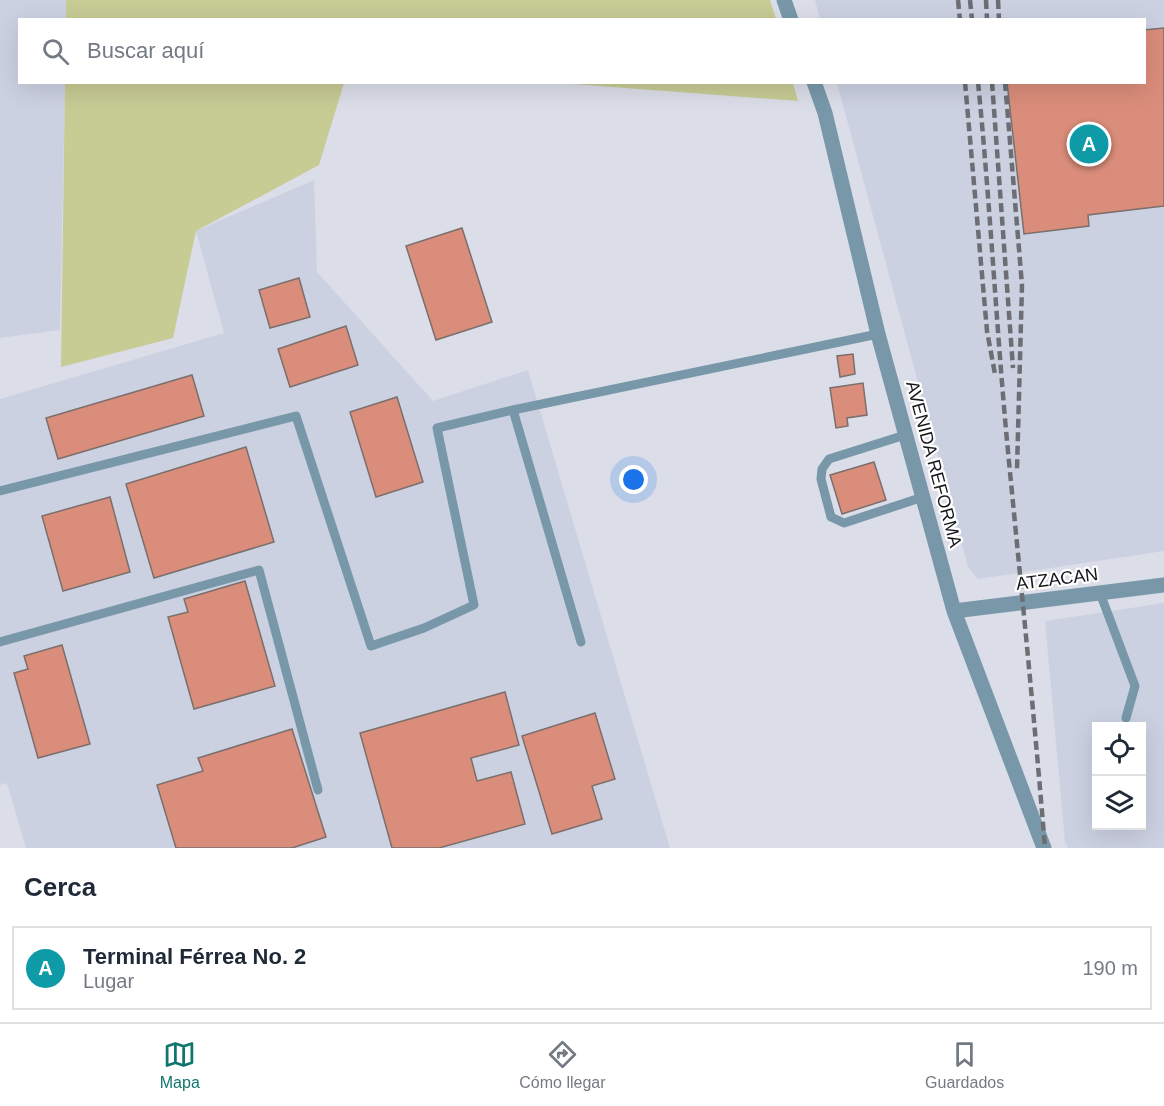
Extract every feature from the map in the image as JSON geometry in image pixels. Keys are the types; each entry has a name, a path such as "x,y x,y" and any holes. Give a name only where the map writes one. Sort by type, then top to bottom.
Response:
{"street":[{"path":"784,0 791,18"},
{"name":"AVENIDA REFORMA","path":"815,84 825,113 878,334 954,611 1044,848"},
{"name":"ATZACAN","path":"954,611 1164,585"}],"lane":[{"path":"0,491 296,416 371,646 424,628 474,606 436,428 878,334"},
{"path":"513,410 581,642"},
{"path":"905,435 829,459 822,469 821,479 831,517 844,523 923,496"},
{"path":"0,642 259,570 318,790"},
{"path":"1100,593 1135,686 1126,718"}],"shaded area":[{"path":"0,0 66,0 66,18 18,18 18,84 65,84 60,330 0,338"},
{"path":"815,0 1164,0 1164,551 978,579 968,567 837,84 1146,84 1146,18 820,18"},
{"path":"314,180 317,272 433,401 528,370 670,848 26,848 7,783 0,785 0,399 224,333 196,231"},
{"path":"1164,603 1164,848 1068,848 1065,842 1045,621"}],"green space":[{"path":"66,0 770,0 776,18 66,18"},
{"path":"65,84 344,84 319,165 196,231 173,338 61,367"},
{"path":"572,84 793,84 798,101"}],"building":[{"path":"1164,28 1164,206 1088,215 1089,226 1024,234 1007,84 1146,84 1146,30"},
{"path":"462,228 492,322 436,340 406,246"},
{"path":"299,278 310,317 270,328 259,290"},
{"path":"346,326 358,365 290,387 278,349"},
{"path":"853,354 855,374 840,377 837,356"},
{"path":"192,375 204,416 58,459 46,418"},
{"path":"863,383 867,415 847,418 848,426 836,428 830,388"},
{"path":"397,397 423,482 376,497 350,412"},
{"path":"246,447 274,542 154,578 126,484"},
{"path":"874,462 886,500 842,514 830,475"},
{"path":"110,497 130,572 63,591 42,516"},
{"path":"245,581 275,686 194,709 168,617 188,612 184,599"},
{"path":"62,645 90,744 38,758 14,673 28,669 24,656"},
{"path":"505,692 519,745 471,758 477,781 511,772 525,824 439,848 392,848 360,733"},
{"path":"595,713 615,779 592,786 602,819 552,834 522,736"},
{"path":"292,729 326,837 292,848 176,848 157,785 203,771 198,758"}],"railway":[{"path":"958,0 960,18"},
{"path":"970,0 972,18"},
{"path":"986,0 987,18"},
{"path":"998,0 999,18"},
{"path":"965,84 987,331 995,374"},
{"path":"978,84 1007,441 1045,848"},
{"path":"992,84 1013,368"},
{"path":"1005,84 1022,285 1017,469"}],"place":[{"name":"Terminal Férrea No. 2","path":"1089,144"}]}
